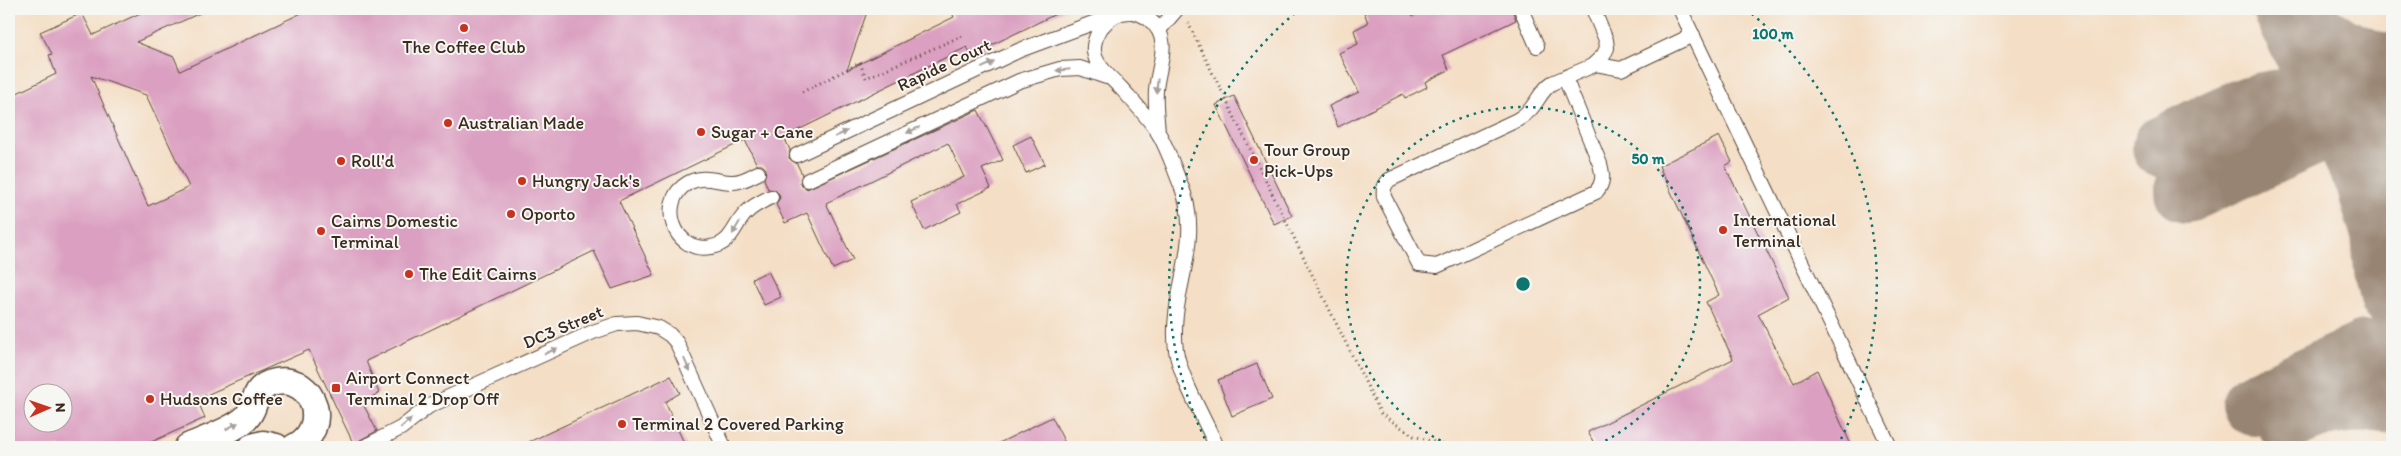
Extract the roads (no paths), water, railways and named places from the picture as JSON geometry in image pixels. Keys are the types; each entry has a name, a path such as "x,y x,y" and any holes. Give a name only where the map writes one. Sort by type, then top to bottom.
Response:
{"street":[{"path":"188,447 246,418 258,391 267,385 277,382 288,382 306,392 313,401 316,412 316,424 310,435 296,447"},
{"path":"252,447 263,444 276,447"}],"lane":[{"path":"1522,9 1537,46"},
{"path":"1564,78 1600,164 1602,174 1600,187 1596,192 1437,266 1419,264 1384,197 1383,190 1386,184 1389,180 1525,115 1536,105 1548,86 1564,78 1595,64 1607,48 1606,40 1592,9"},
{"path":"1680,9 1890,447"},
{"path":"1158,132 1156,93 1163,41 1159,30 1145,16 1134,12 1119,13 1096,37 1095,59 1100,70 1135,103 1158,132 1181,185 1191,230 1177,311 1176,351 1215,443 1229,447"},
{"name":"Rapide Court","path":"797,155 1020,50 1119,13"},
{"path":"1159,30 1181,13"},
{"path":"1595,64 1614,69 1626,67 1693,35"},
{"path":"808,180 1018,80 1060,69 1080,68 1109,78"},
{"path":"758,173 740,181 720,181 708,178 697,179 686,184 678,192 673,202 671,213 675,230 687,242 697,247 709,248 720,245 730,238 748,211 771,198"},
{"name":"DC3 Street","path":"364,447 401,428 428,406 593,332 617,324 637,322 659,328 677,343 724,447"}],"place":[{"name":"The Coffee Club","path":"464,28"},
{"name":"Australian Made","path":"448,123"},
{"name":"Sugar + Cane","path":"701,132"},
{"name":"Tour Group Pick-Ups","path":"1254,160"},
{"name":"Roll'd","path":"341,161"},
{"name":"Hungry Jack's","path":"522,181"},
{"name":"Oporto","path":"511,214"},
{"name":"International Terminal","path":"1723,230"},
{"name":"Cairns Domestic Terminal","path":"321,231"},
{"name":"The Edit Cairns","path":"409,274"},
{"name":"Airport Connect Terminal 2 Drop Off","path":"336,388"},
{"name":"Hudsons Coffee","path":"150,399"},
{"name":"Terminal 2 Covered Parking","path":"622,424"}]}
